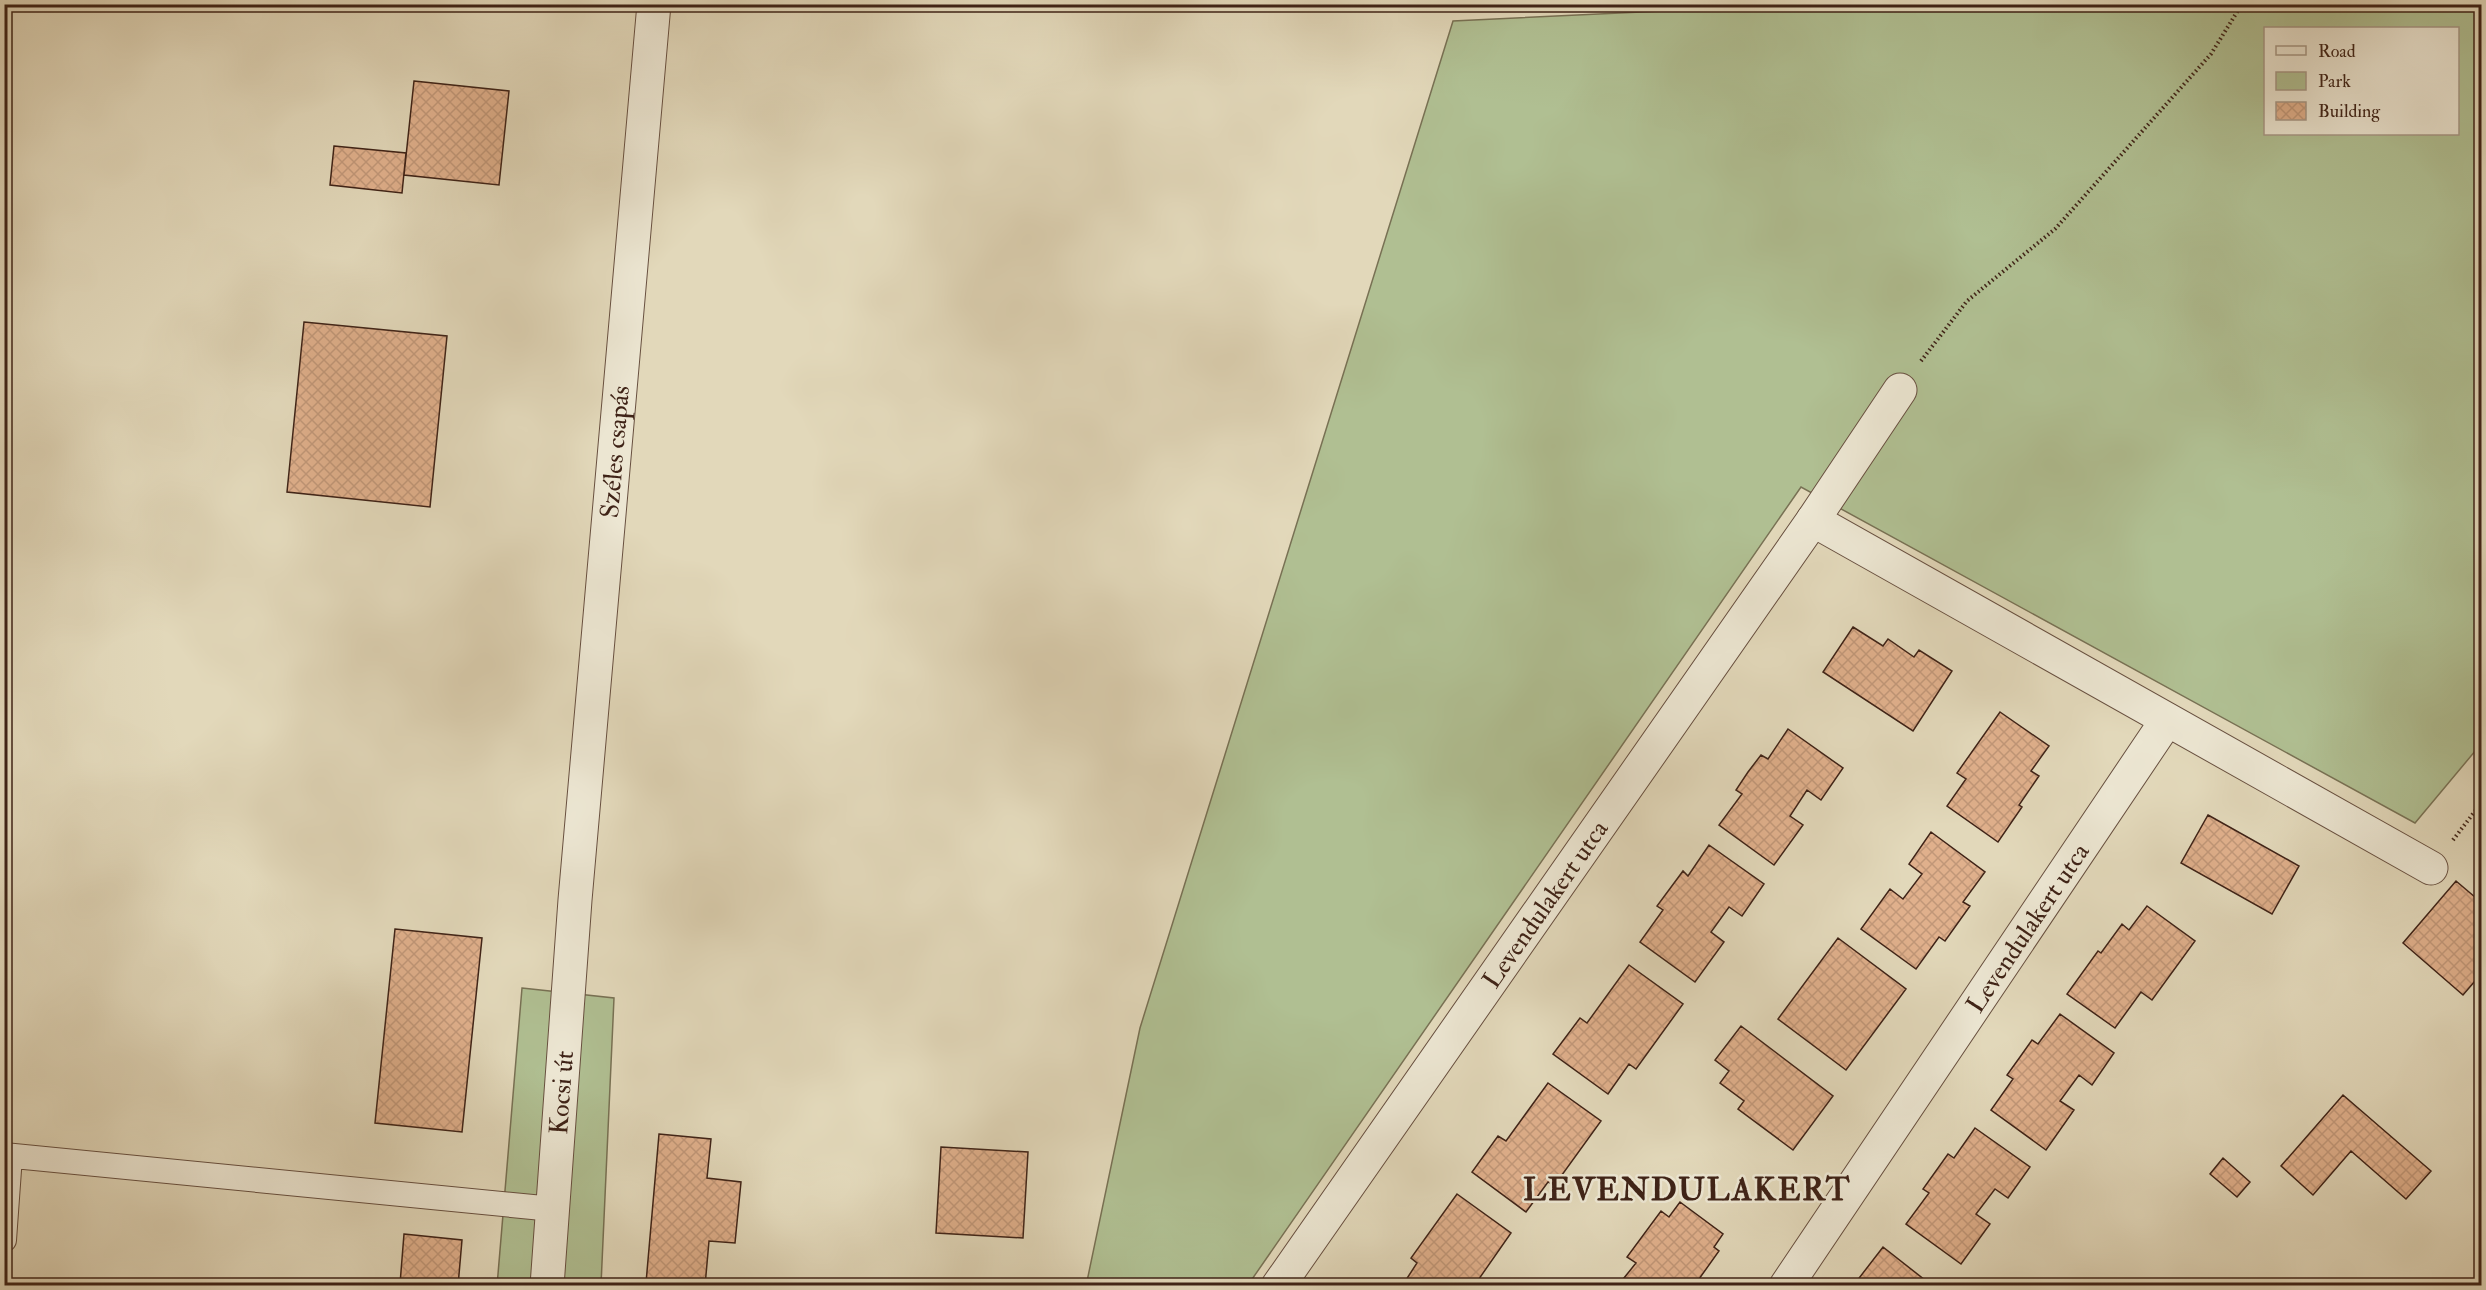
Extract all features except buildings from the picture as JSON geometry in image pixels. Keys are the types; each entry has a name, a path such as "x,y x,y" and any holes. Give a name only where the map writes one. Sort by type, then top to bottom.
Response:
{"street":[{"name":"Széles csapás","path":"575,900 654,4"},
{"name":"Levendulakert utca","path":"1278,1286 1813,520 1900,390"},
{"path":"1813,520 2431,868"},
{"name":"Levendulakert utca","path":"1786,1286 2167,720"},
{"name":"Kocsi út","path":"548,1286 575,900"}],"lane":[{"path":"4,1240 7,1156 553,1209"}],"path":[{"path":"1900,390 1967,301 2055,229 2204,63 2242,4"},
{"path":"2431,868 2481,802"}],"green space":[{"path":"1810,4 2481,5 2481,744 2415,823 1801,487 1248,1285 1086,1286 1140,1028 1453,21"},
{"path":"522,988 614,998 601,1285 497,1286"}],"district":[{"name":"LEVENDULAKERT","path":"1687,1189"}]}
